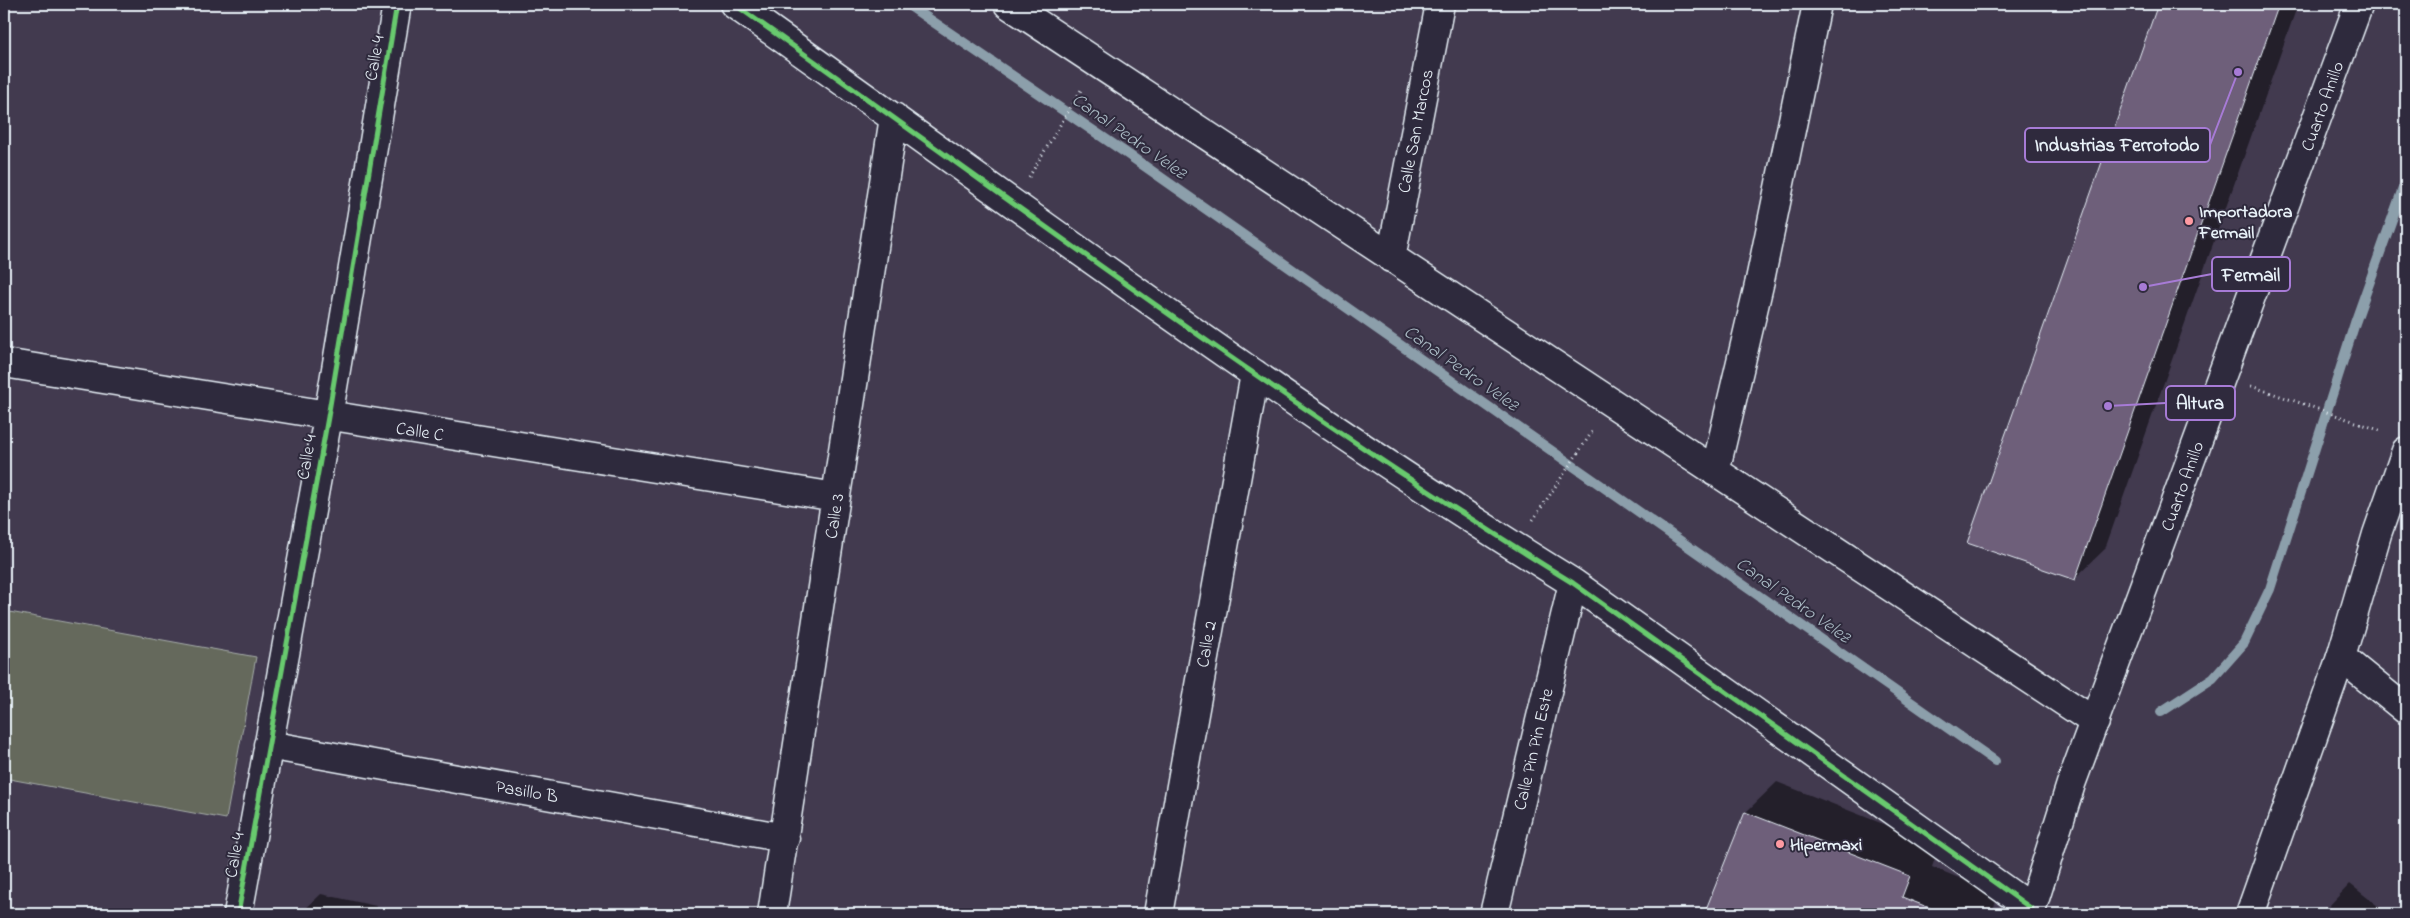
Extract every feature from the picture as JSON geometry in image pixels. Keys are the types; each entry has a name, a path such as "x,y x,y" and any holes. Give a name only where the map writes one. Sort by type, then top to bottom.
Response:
{"main road":[{"name":"Calle 4","path":"238,914 328,417 397,4"},
{"path":"734,4 1255,374 1514,547 1573,583 2031,912"},
{"name":"Calle San Marcos","path":"1390,258 1440,4"},
{"path":"1715,472 1759,285 1817,4"},
{"name":"Cuarto Anillo","path":"2031,912 2071,784 2359,4"},
{"path":"1019,7 1390,258 2095,722"},
{"name":"Calle 3","path":"772,914 894,117"},
{"name":"Calle C","path":"4,363 328,417 836,497"},
{"name":"Calle 2","path":"1158,914 1255,374"},
{"path":"2250,914 2341,657 2377,534 2397,442"},
{"name":"Calle Pin Pin Este","path":"1494,914 1573,583"},
{"path":"2341,657 2406,710"},
{"name":"Pasillo B","path":"268,745 785,838"}],"path":[{"path":"1033,170 1083,86"},
{"path":"2222,376 2342,417 2397,442"},
{"path":"1530,524 1593,430"}],"green space":[{"path":"4,611 256,657 226,819 4,778"}],"building":[{"path":"2158,4 2279,4 2075,580 1967,543"},
{"name":"Hipermaxi","path":"1745,812 1910,876 1902,897 1945,914 1704,914"},
{"path":"2325,908 2334,914 2323,914"}],"waterway":[{"name":"Canal Pedro Velez","path":"907,4 1126,153 1995,761"},
{"path":"2161,712 2213,678 2244,643 2270,589 2355,323 2406,180"}],"cycle path":[{"path":"238,914 328,417 397,4"},
{"path":"734,4 1149,300 1359,445 1573,583 2032,909"}],"place":[{"name":"Industrias Ferrotodo","path":"2238,72"},
{"name":"Importadora Fermail","path":"2189,221"},
{"name":"Fermail","path":"2143,287"},
{"name":"Altura","path":"2108,406"},
{"name":"Hipermaxi","path":"1780,844"}]}
